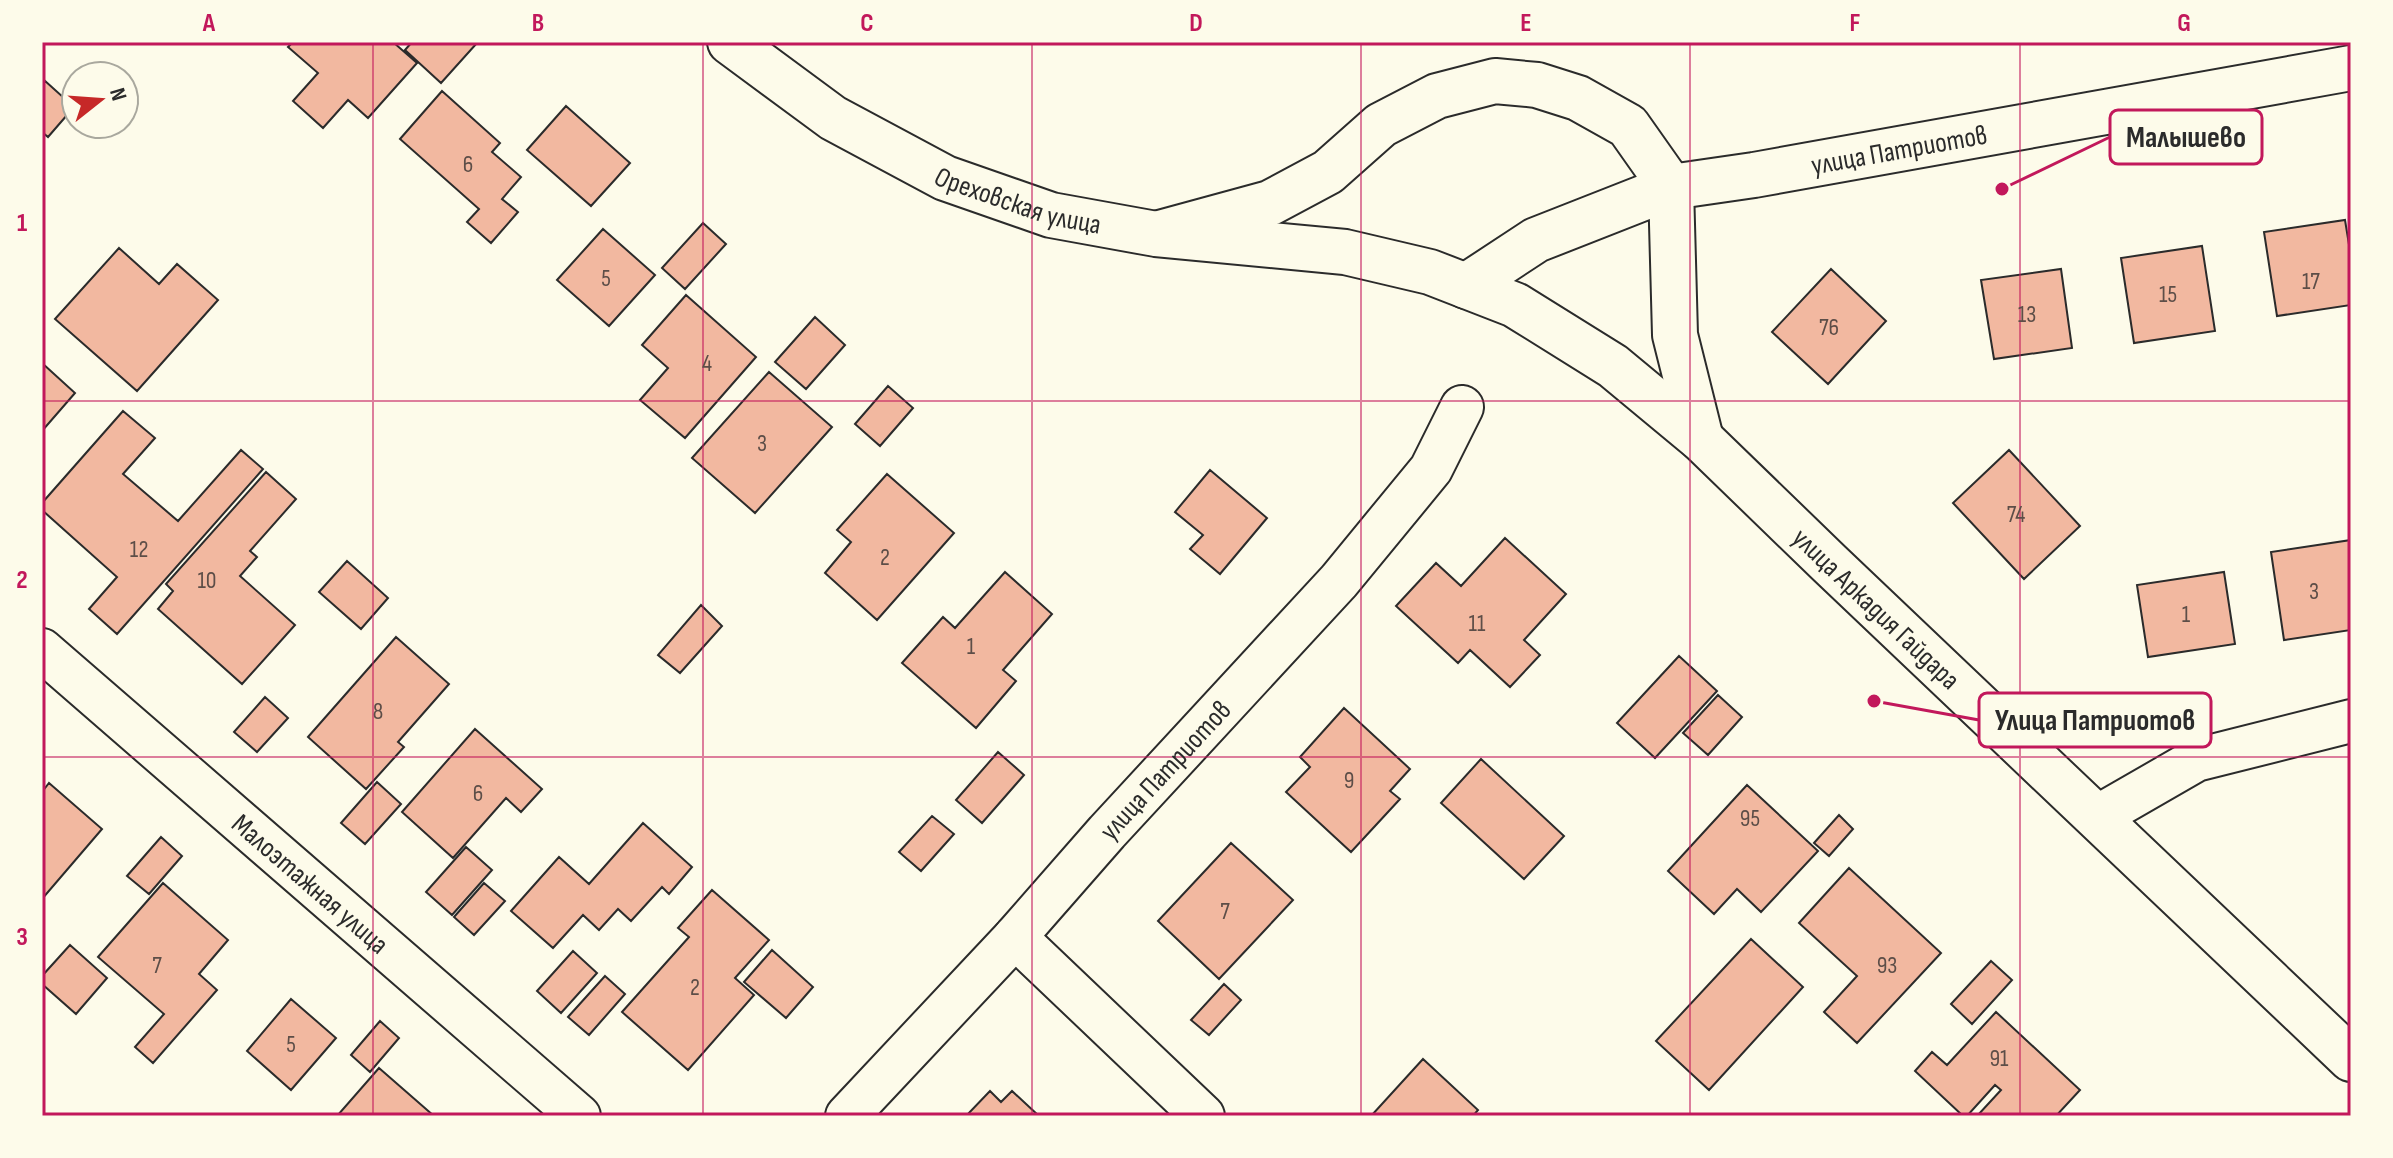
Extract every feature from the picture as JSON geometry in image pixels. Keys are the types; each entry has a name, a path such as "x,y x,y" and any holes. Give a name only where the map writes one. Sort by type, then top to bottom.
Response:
{"main road":[{"name":"Ореховская улица","path":"730,42 833,118 945,178 1051,215 1156,234 1345,252"},
{"name":"улица Патриотов","path":"1466,286 1536,240 1671,187 1754,175 2351,68"},
{"path":"1156,234 1270,203 1328,172 1381,125 1437,96 1495,81 1537,85 1578,98 1628,126 1671,187 1675,335 1701,439"},
{"name":"улица Аркадия Гайдара","path":"1345,252 1430,272 1515,305 1613,366 1701,439 2351,1059"}],"street":[{"name":"улица Патриотов","path":"847,1116 1015,937 1107,832 1339,581 1431,469 1462,407"},
{"name":"Малоэтажная улица","path":"42,650 579,1116"},
{"path":"2097,817 2196,760 2351,721"},
{"path":"1015,937 1203,1116"}],"building":[{"path":"293,42 393,42 417,63 368,118 348,100 323,128 293,101 318,73 288,47"},
{"path":"412,42 477,43 441,83 405,50"},
{"path":"44,80 60,94 60,123 48,137 42,132"},
{"path":"442,91 500,143 492,152 521,177 502,199 518,212 491,243 467,222 479,209 400,139"},
{"path":"566,106 630,163 591,206 527,150"},
{"path":"2345,220 2351,257 2351,305 2277,316 2264,232"},
{"path":"703,223 726,244 685,289 662,268"},
{"path":"603,229 655,275 609,326 557,280"},
{"path":"2202,246 2215,331 2134,343 2121,258"},
{"path":"119,248 159,284 177,264 218,300 137,391 55,319"},
{"path":"1831,269 1886,321 1828,384 1772,332"},
{"path":"2061,269 2072,348 1994,359 1981,280"},
{"path":"686,295 756,357 685,438 640,400 668,368 642,345"},
{"path":"815,317 845,345 806,389 775,362"},
{"path":"42,363 75,393 42,431"},
{"path":"769,372 832,427 755,513 692,458"},
{"path":"888,386 913,408 880,446 855,424"},
{"path":"123,411 155,438 123,474 178,521 241,450 263,469 117,634 89,609 117,577 42,510 42,503"},
{"path":"2009,450 2080,526 2024,579 1953,503"},
{"path":"1210,470 1267,518 1220,574 1190,549 1203,535 1175,512"},
{"path":"266,472 296,499 250,551 257,557 240,576 295,625 242,684 158,609 173,591 166,584"},
{"path":"887,474 954,533 877,620 825,573 851,542 837,530"},
{"path":"1505,538 1566,594 1524,640 1540,655 1510,687 1470,650 1458,663 1396,606 1436,563 1461,586"},
{"path":"2351,540 2351,630 2284,640 2271,552"},
{"path":"347,561 388,598 361,629 319,592"},
{"path":"1005,572 1052,614 1003,670 1016,681 976,728 902,663 943,617 955,628"},
{"path":"2224,572 2235,644 2148,657 2137,585"},
{"path":"701,605 722,626 680,673 658,655"},
{"path":"396,637 449,684 398,742 404,747 366,789 308,737"},
{"path":"1679,656 1717,691 1655,758 1617,723"},
{"path":"1718,695 1742,717 1708,755 1683,733"},
{"path":"265,697 288,718 257,752 234,732"},
{"path":"1344,708 1410,769 1390,791 1400,799 1351,852 1286,792 1310,767 1300,757"},
{"path":"475,729 542,789 521,812 506,798 453,858 402,812"},
{"path":"998,752 1024,775 982,823 956,800"},
{"path":"1481,759 1564,836 1524,879 1441,803"},
{"path":"377,782 401,804 365,844 341,823"},
{"path":"49,783 102,829 42,899 42,792"},
{"path":"1747,785 1818,851 1761,912 1737,889 1714,914 1668,871"},
{"path":"1839,815 1853,829 1829,856 1814,843"},
{"path":"932,816 954,834 921,871 899,852"},
{"path":"643,823 692,867 669,894 662,887 631,921 618,909 599,930 583,915 553,948 511,911 559,857 589,884"},
{"path":"161,837 182,856 149,894 127,876"},
{"path":"1231,843 1293,900 1219,979 1158,921"},
{"path":"466,847 492,870 452,915 426,892"},
{"path":"1849,868 1941,953 1857,1043 1824,1012 1857,976 1799,923"},
{"path":"163,883 228,940 199,974 217,990 153,1063 135,1047 164,1014 98,957"},
{"path":"484,883 505,901 474,935 454,917"},
{"path":"712,890 769,940 735,978 754,995 688,1070 622,1012 689,937 678,928"},
{"path":"1751,939 1803,987 1709,1090 1656,1041"},
{"path":"70,945 107,978 76,1014 42,984 42,976"},
{"path":"772,950 813,987 786,1018 744,982"},
{"path":"573,951 597,973 561,1013 537,991"},
{"path":"1991,961 2012,980 1972,1024 1951,1004"},
{"path":"605,976 625,994 589,1035 568,1017"},
{"path":"1224,984 1241,1000 1209,1035 1191,1020"},
{"path":"291,999 336,1038 291,1090 247,1051"},
{"path":"1996,1012 2080,1090 2056,1116 1977,1116 2001,1090 1995,1085 1967,1116 1963,1116 1915,1071 1932,1052 1947,1065"},
{"path":"380,1021 399,1038 370,1072 351,1055"},
{"path":"1423,1059 1478,1110 1473,1116 1371,1116"},
{"path":"379,1068 434,1116 337,1116"},
{"path":"990,1091 1001,1102 1012,1091 1039,1116 966,1116"}],"place":[{"name":"Малышево","path":"2002,189"},
{"name":"Улица Патриотов","path":"1874,701"}]}
